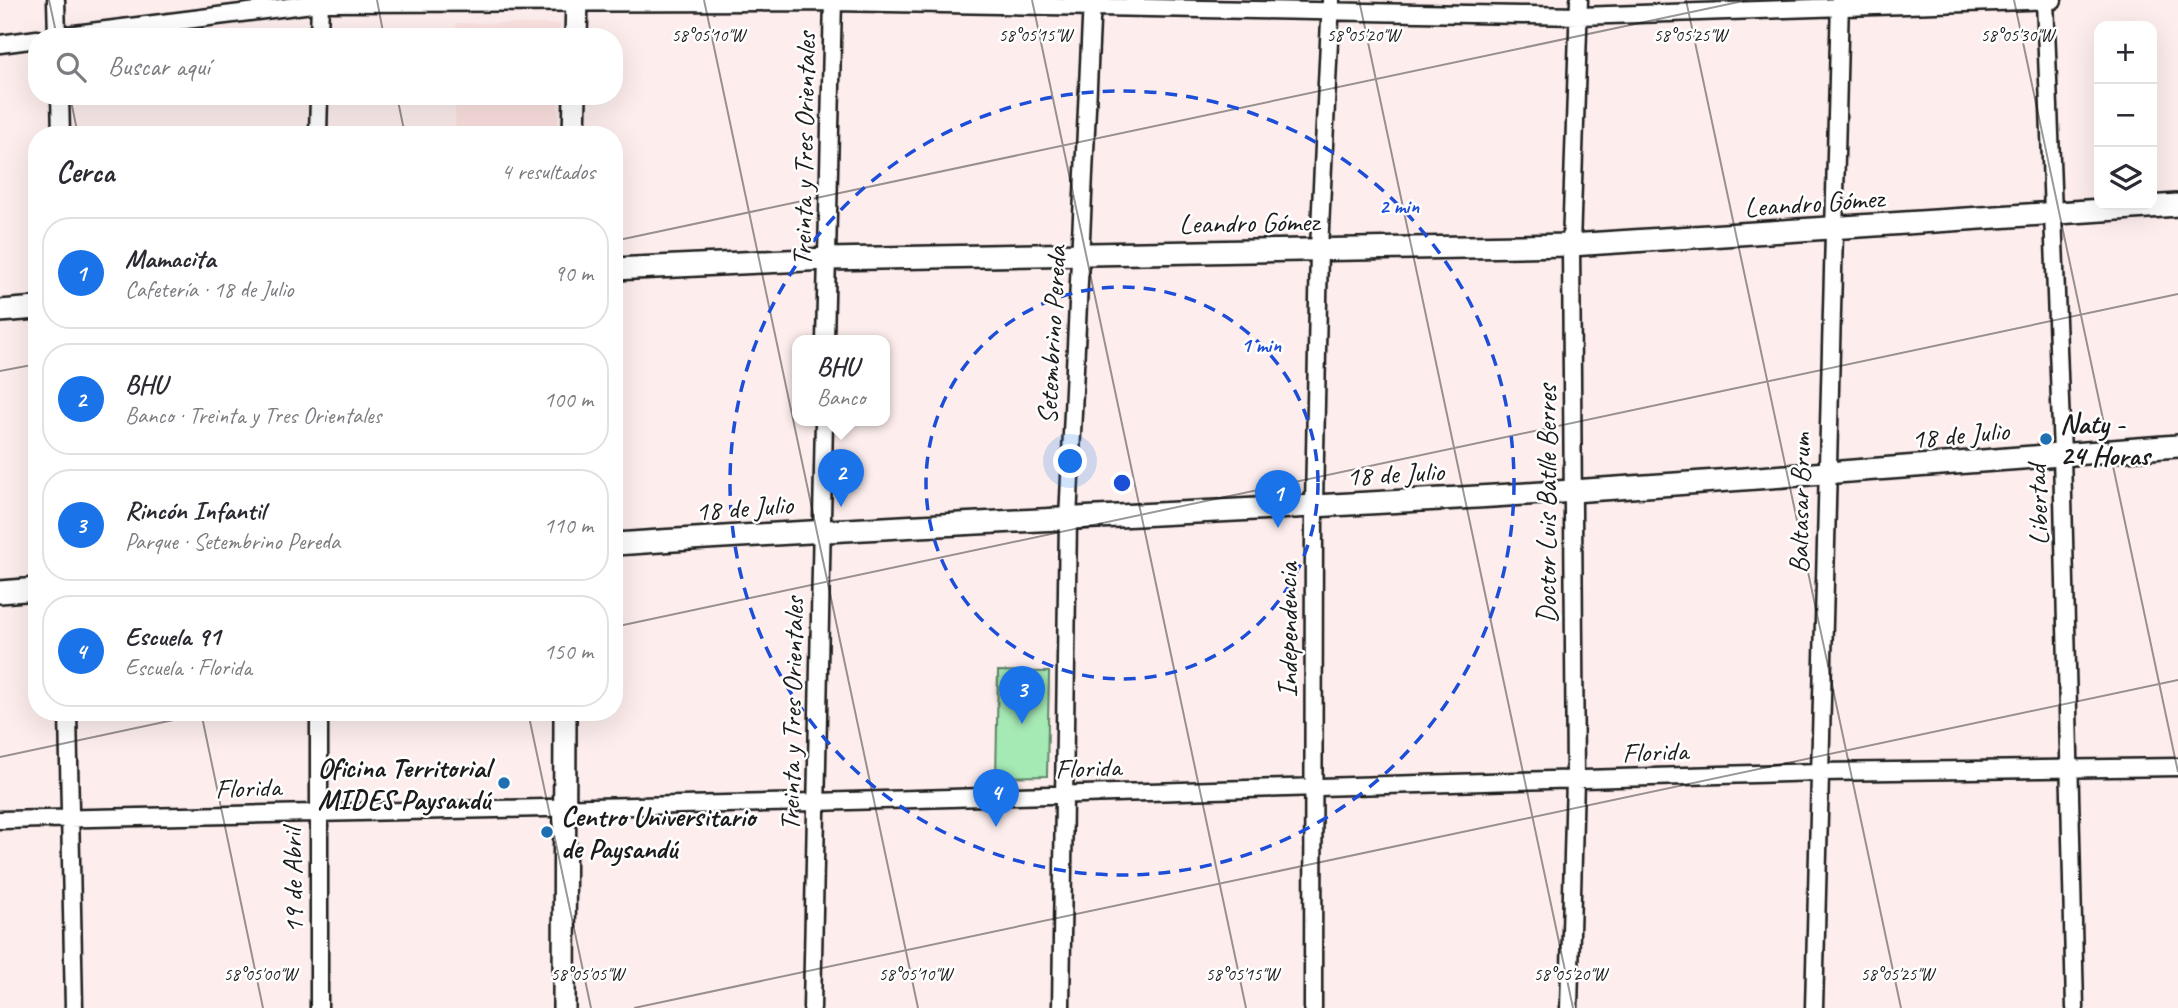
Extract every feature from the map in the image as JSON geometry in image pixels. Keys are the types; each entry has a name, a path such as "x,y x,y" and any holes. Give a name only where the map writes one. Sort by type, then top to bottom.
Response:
{"street":[{"path":"55,28 57,0"},
{"name":"Libertad","path":"2045,0 2062,454 2075,1008"},
{"path":"116,28 320,1 833,1 1579,8 2053,0"},
{"path":"319,28 320,1"},
{"name":"Treinta y Tres Orientales","path":"825,335 833,1"},
{"path":"576,28 577,2"},
{"name":"Setembrino Pereda","path":"1061,1008 1068,520 1092,4"},
{"name":"Baltasar Brum","path":"1814,1008 1840,5"},
{"name":"Independencia","path":"1312,1008 1314,505 1319,249 1331,7"},
{"name":"Doctor Luis Batlle Berres","path":"1569,1008 1575,779 1571,245 1579,8"},
{"path":"0,44 28,40"},
{"path":"60,105 61,126"},
{"path":"318,126 319,105"},
{"path":"574,126 575,105"},
{"name":"Leandro Gómez","path":"623,269 827,259 1571,245 2178,205"},
{"path":"0,311 28,309"},
{"name":"Treinta y Tres Orientales","path":"812,1008 824,426"},
{"name":"18 de Julio","path":"623,543 821,530 1068,520 1572,492 2178,446"},
{"path":"0,592 28,590"},
{"path":"68,721 74,1008"},
{"name":"19 de Abril","path":"319,721 319,1008"},
{"path":"564,1008 565,721"},
{"name":"Florida","path":"0,820 815,802 1313,785 1819,772 2178,766"}],"shaded area":[{"path":"456,23 560,24 560,28 456,28"},
{"path":"455,105 559,105 558,126 455,126"}],"green space":[{"path":"998,671 1049,672 1047,776 996,777"}],"place":[{"name":"Naty - 24 Horas","path":"2046,439"},
{"name":"BHU","path":"841,507"},
{"name":"Mamacita","path":"1278,528"},
{"name":"Rincón Infantil","path":"1022,724"},
{"name":"Oficina Territorial MIDES Paysandú","path":"504,783"},
{"name":"Escuela 91","path":"996,827"},
{"name":"Centro Universitario de Paysandú","path":"547,832"}]}
